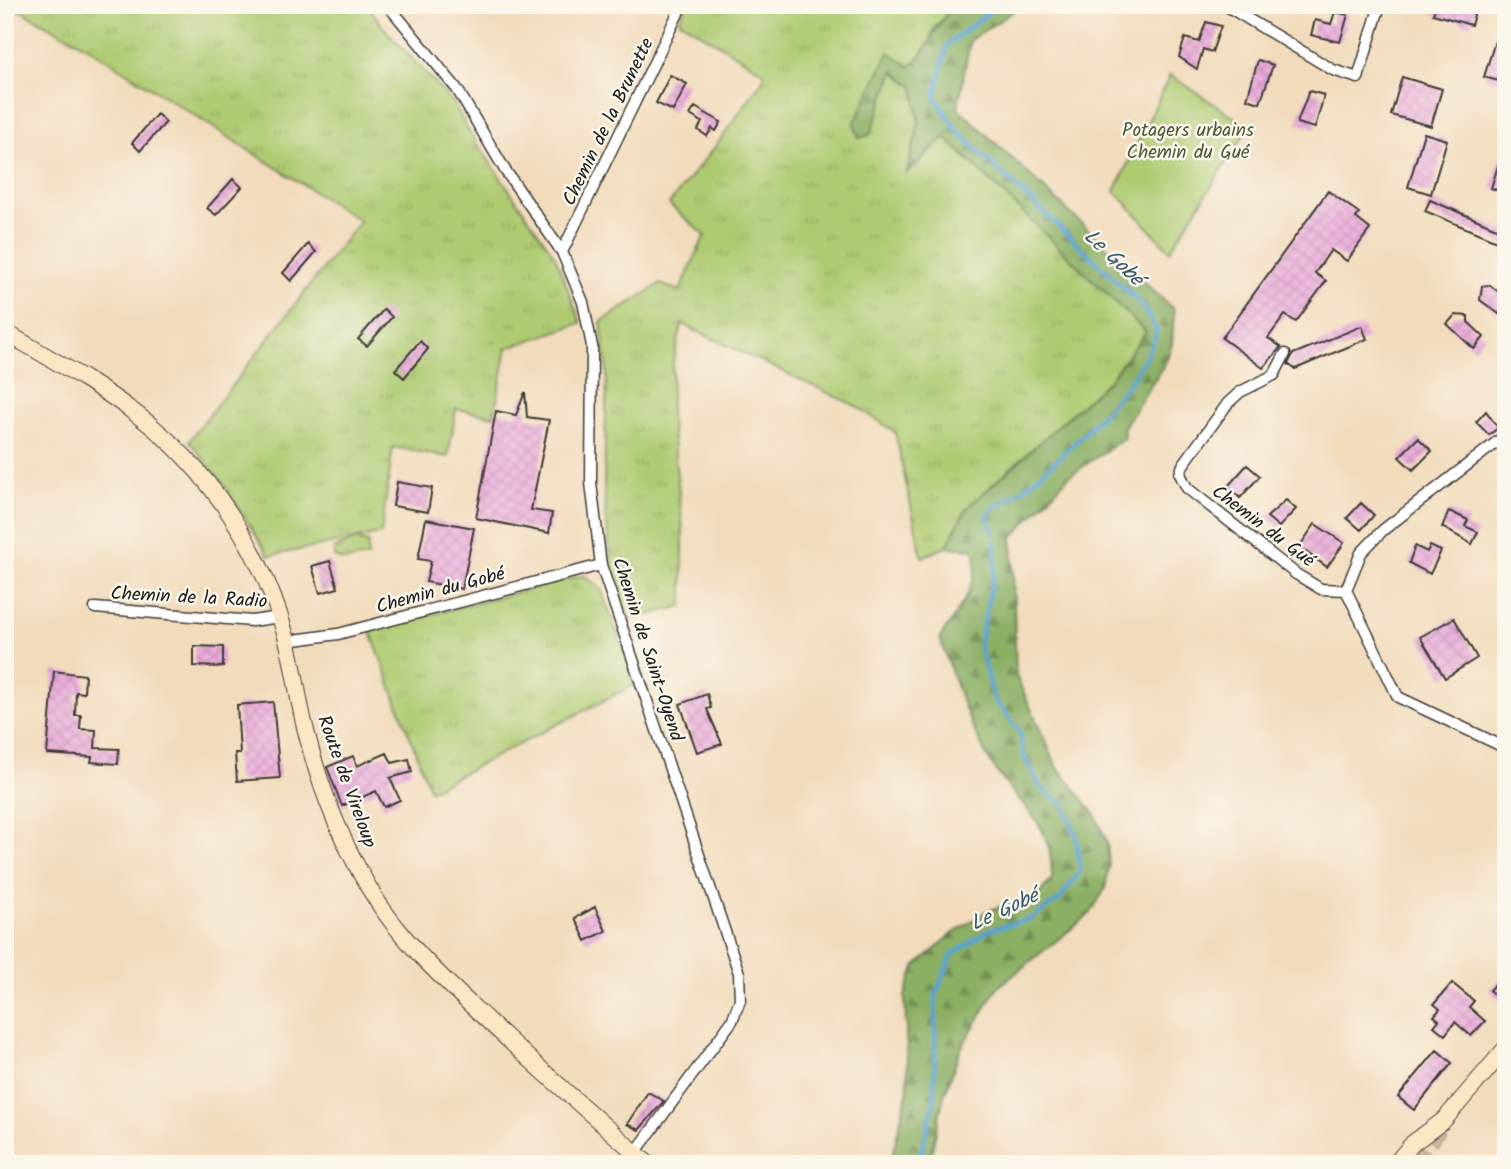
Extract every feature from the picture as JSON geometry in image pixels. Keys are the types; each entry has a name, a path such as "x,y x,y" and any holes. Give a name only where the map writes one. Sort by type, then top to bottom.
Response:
{"main road":[{"name":"Route de Vireloup","path":"5,331 135,412 178,450 215,493 264,574 288,642 305,730 320,776 346,845 385,913 413,947 471,1005 641,1158"},
{"path":"1395,1164 1413,1143 1444,1120 1506,1048"}],"street":[{"name":"Chemin de Saint-Oyend","path":"388,5 457,89 505,170 562,252 583,302 592,346 591,483 601,565 722,915 740,985 740,1000 732,1021 641,1158"},
{"name":"Chemin de la Brunette","path":"562,252 682,5"},
{"path":"1225,5 1333,70 1358,78 1380,5"},
{"name":"Chemin du Gué","path":"1286,354 1274,375 1240,392 1228,403 1180,474 1187,488 1296,574 1321,589 1346,590"},
{"path":"1506,435 1383,530 1361,553 1346,590 1398,697 1506,748"},
{"name":"Chemin du Gobé","path":"288,642 338,634 601,565"},
{"name":"Chemin de la Radio","path":"95,608 253,621 280,617"}],"green space":[{"path":"10,5 368,5 383,27 454,104 469,132 555,256 581,323 507,348 494,416 456,409 448,457 393,447 381,534 269,556 224,484 189,441 360,221 81,43"},
{"path":"686,5 956,5 934,28 926,53 909,67 889,53 886,87 893,71 914,87 919,122 907,171 945,137 1147,332 1109,380 967,508 946,547 922,557 895,432 856,406 682,324 673,361 670,413 683,530 683,606 628,620 613,572 606,520 604,486 607,372 601,322 660,284 680,291 705,235 669,204 718,143 764,78 764,72 679,20"},
{"path":"956,5 1023,5 970,40 958,108 1174,310 1172,344 1165,363 1124,427 1124,438 1068,477 1012,538 1016,676 1057,767 1095,814 1107,842 1109,866 1105,889 1090,914 997,988 961,1048 943,1099 929,1164 890,1164 908,1090 905,996 915,967 951,935 987,911 1038,895 1052,879 1051,857 1046,840 1039,825 999,775 980,744 940,638 967,596 972,585 976,561 974,549 946,547 967,508 1109,380 1146,332 945,137 907,173 919,122 914,87 894,71 870,135 859,138 854,124 889,52 910,67"},
{"name":"Potagers urbains Chemin du Gué","path":"1170,75 1249,127 1170,251 1115,191"},
{"path":"357,539 368,543 368,557 344,561 334,557 334,549"},
{"path":"584,575 601,589 636,684 430,790 370,630"}],"building":[{"path":"1436,5 1477,5 1471,25 1433,14"},
{"path":"1335,12 1348,15 1340,42 1311,35 1315,20 1331,24"},
{"path":"1206,22 1221,26 1212,52 1203,49 1197,69 1179,57 1185,38 1199,42"},
{"path":"1496,38 1506,41 1506,83 1484,77"},
{"path":"1258,60 1273,65 1260,103 1247,99"},
{"path":"670,75 687,84 673,111 656,103"},
{"path":"1402,77 1442,89 1431,126 1391,115"},
{"path":"1309,91 1324,95 1315,128 1297,123"},
{"path":"695,107 721,122 716,131 712,128 707,136 698,130 702,122 690,115"},
{"path":"157,114 166,122 140,151 132,143"},
{"path":"1424,133 1447,140 1431,194 1408,187"},
{"path":"1503,150 1506,150 1506,193 1491,188"},
{"path":"233,179 242,187 216,215 207,208"},
{"path":"1328,191 1359,213 1356,218 1370,229 1347,261 1331,250 1315,273 1326,281 1296,322 1285,315 1268,338 1281,347 1263,368 1222,338"},
{"path":"1430,200 1506,232 1506,245 1425,211"},
{"path":"308,244 316,252 291,281 283,273"},
{"path":"1490,285 1506,298 1506,306 1499,314 1480,300 1482,286"},
{"path":"384,309 392,317 367,346 358,339"},
{"path":"1455,315 1468,316 1468,322 1484,337 1474,349 1447,324"},
{"path":"1362,326 1367,339 1295,369 1288,364 1293,354"},
{"path":"420,341 428,349 404,378 395,370"},
{"path":"525,392 527,417 549,420 531,510 552,513 549,533 476,518 496,411 516,415"},
{"path":"1486,411 1498,428 1489,435 1476,422"},
{"path":"1418,438 1432,451 1413,470 1399,457"},
{"path":"1247,465 1260,476 1240,498 1228,486"},
{"path":"397,482 432,488 428,512 393,506"},
{"path":"1286,500 1296,509 1279,527 1267,517"},
{"path":"1361,503 1374,515 1361,530 1347,518"},
{"path":"1449,511 1468,520 1465,526 1478,532 1472,544 1442,527"},
{"path":"426,519 474,528 462,589 426,582 431,561 418,559"},
{"path":"1315,524 1344,543 1327,567 1299,547"},
{"path":"1415,546 1427,552 1430,546 1441,551 1430,574 1409,563"},
{"path":"330,561 338,588 320,593 312,566"},
{"path":"1454,618 1477,658 1445,678 1420,637"},
{"path":"194,646 223,647 223,667 194,666"},
{"path":"54,671 85,675 84,693 76,692 75,715 81,715 80,729 96,730 95,748 119,749 118,764 91,762 92,757 47,754"},
{"path":"707,694 711,708 707,709 722,744 697,752 680,704"},
{"path":"273,702 280,778 237,781 235,753 240,753 237,705"},
{"path":"387,753 392,763 409,759 412,772 390,778 400,800 384,807 376,791 342,806 327,767 353,756 357,766"},
{"path":"595,907 606,931 586,941 575,918"},
{"path":"1506,973 1506,1006 1489,990"},
{"path":"1452,983 1474,1001 1469,1007 1485,1021 1471,1036 1455,1022 1445,1035 1434,1026 1439,1020 1434,1016 1440,1009 1434,1004"},
{"path":"1437,1050 1452,1063 1414,1110 1398,1097"},
{"path":"648,1092 664,1101 639,1130 627,1124"}],"waterway":[{"name":"Le Gobé","path":"994,534 987,515 996,506 1021,491 1082,436 1136,372 1157,331 1140,303 958,132 935,97 947,45 998,5"},
{"name":"Le Gobé","path":"918,1164 934,1102 936,994 952,955 989,930 1030,919 1060,899 1080,871 1076,833 1063,804 1041,788 1023,754 1020,732 994,699 979,645 995,567 995,542"}],"tunnel":[{"path":"1419,1164 1444,1120"}]}
